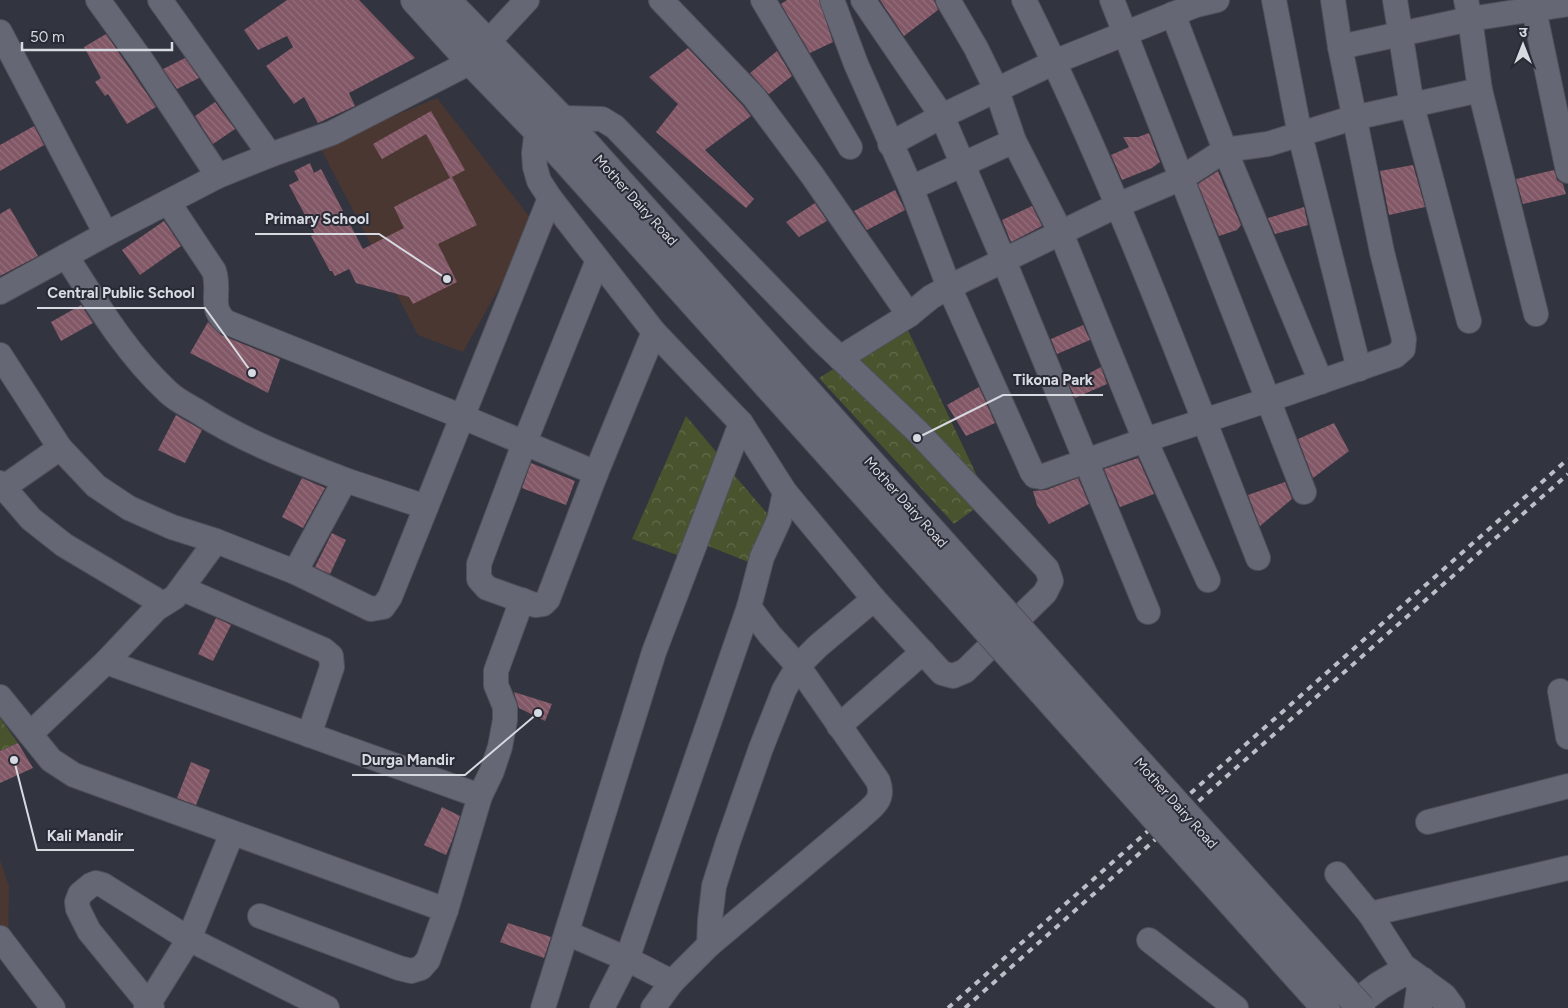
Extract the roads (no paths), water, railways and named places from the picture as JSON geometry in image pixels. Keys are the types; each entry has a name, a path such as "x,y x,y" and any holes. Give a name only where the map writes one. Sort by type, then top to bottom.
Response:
{"main road":[{"name":"Mother Dairy Road","path":"415,0 563,118 572,148 1326,1008"},
{"name":"Mother Dairy Road","path":"446,0 479,52 537,128 572,148 1130,752 1361,1008"},
{"path":"1350,1008 1379,986 1414,976"},
{"path":"1414,976 1418,1008"},
{"path":"1414,976 1443,997 1451,1008"}],"street":[{"path":"98,0 142,61 218,176"},
{"path":"160,0 270,154"},
{"path":"0,292 218,176 270,154 332,133 479,52 527,0"},
{"path":"661,0 754,97 812,175 909,315"},
{"path":"763,0 850,147"},
{"path":"832,0 856,64 911,188 949,287 1032,472 1035,476 1041,477 1145,440 1359,369 1395,356 1403,349 1404,340 1382,252 1340,46 1333,0"},
{"path":"863,0 942,116 1004,261 1148,612"},
{"path":"948,0 976,48 996,90 1014,141 1060,233 1145,440 1208,580"},
{"path":"1024,0 1055,62 1118,205 1258,558"},
{"path":"1112,0 1304,492"},
{"path":"1274,0 1300,135 1359,369"},
{"path":"1395,0 1412,106 1469,321"},
{"path":"890,144 942,116 1055,62 1125,32 1203,2"},
{"path":"1340,46 1401,34 1468,9 1533,4 1568,4"},
{"path":"1533,4 1568,171"},
{"path":"1468,9 1480,90 1536,314"},
{"path":"1173,14 1226,150 1321,382"},
{"path":"0,32 106,234"},
{"path":"840,358 909,315 931,297 949,287 1118,205 1182,178 1226,150 1268,144 1355,118 1480,90"},
{"path":"537,128 534,153 535,167 540,181 550,198 654,332 741,423 785,492 874,599 942,672 953,676 965,671 1045,593 1051,581 1047,569 918,432 840,358 615,127 602,119 563,118"},
{"path":"911,188 1014,141"},
{"path":"0,355 60,448 96,486 129,508 172,527 216,541 295,572 371,609 383,607 390,597 550,198"},
{"path":"168,202 214,271 217,282 216,307 218,315 226,322 463,417 596,473"},
{"path":"66,256 136,359 170,394 217,425 276,453 345,480 426,508"},
{"path":"598,260 524,444 479,564 479,579 487,588 534,605 543,604 548,599 596,473 654,332"},
{"path":"543,1008 654,652 741,423"},
{"path":"60,448 2,485 31,519 64,545 163,604"},
{"path":"295,572 345,480"},
{"path":"602,1008 627,959 749,607 762,557 779,520 785,492"},
{"path":"30,734 106,662 156,609 175,597 183,589 216,541"},
{"path":"183,589 324,650 331,656 332,667 309,735"},
{"path":"709,945 714,886 761,748 784,690 798,666 818,646 874,599"},
{"path":"260,916 398,968 411,971 421,968 428,960 446,910 480,796 500,747 505,720 505,707 496,685 496,671 522,600"},
{"path":"652,1008 672,982 709,945 878,802 881,794 878,781 798,666 770,635 749,607"},
{"path":"839,726 923,652"},
{"path":"106,662 480,796"},
{"path":"1560,691 1568,737"},
{"path":"0,696 51,760 74,775 446,910"},
{"path":"1428,822 1568,786"},
{"path":"232,833 190,939 149,1007 89,931 78,909 77,902 80,894 96,883 103,885 190,939 327,1008"},
{"path":"1370,914 1568,868"},
{"path":"1337,874 1370,914 1414,976"},
{"path":"567,933 627,959 672,982"},
{"path":"0,938 52,1008"},
{"path":"1149,940 1236,1008"}],"railway":[{"path":"948,1008 1568,459"},
{"path":"965,1008 1568,474"}],"place":[{"name":"Primary School","path":"447,279"},
{"name":"Central Public School","path":"252,373"},
{"name":"Tikona Park","path":"917,438"},
{"name":"Durga Mandir","path":"538,713"},
{"name":"Kali Mandir","path":"14,760"}]}
